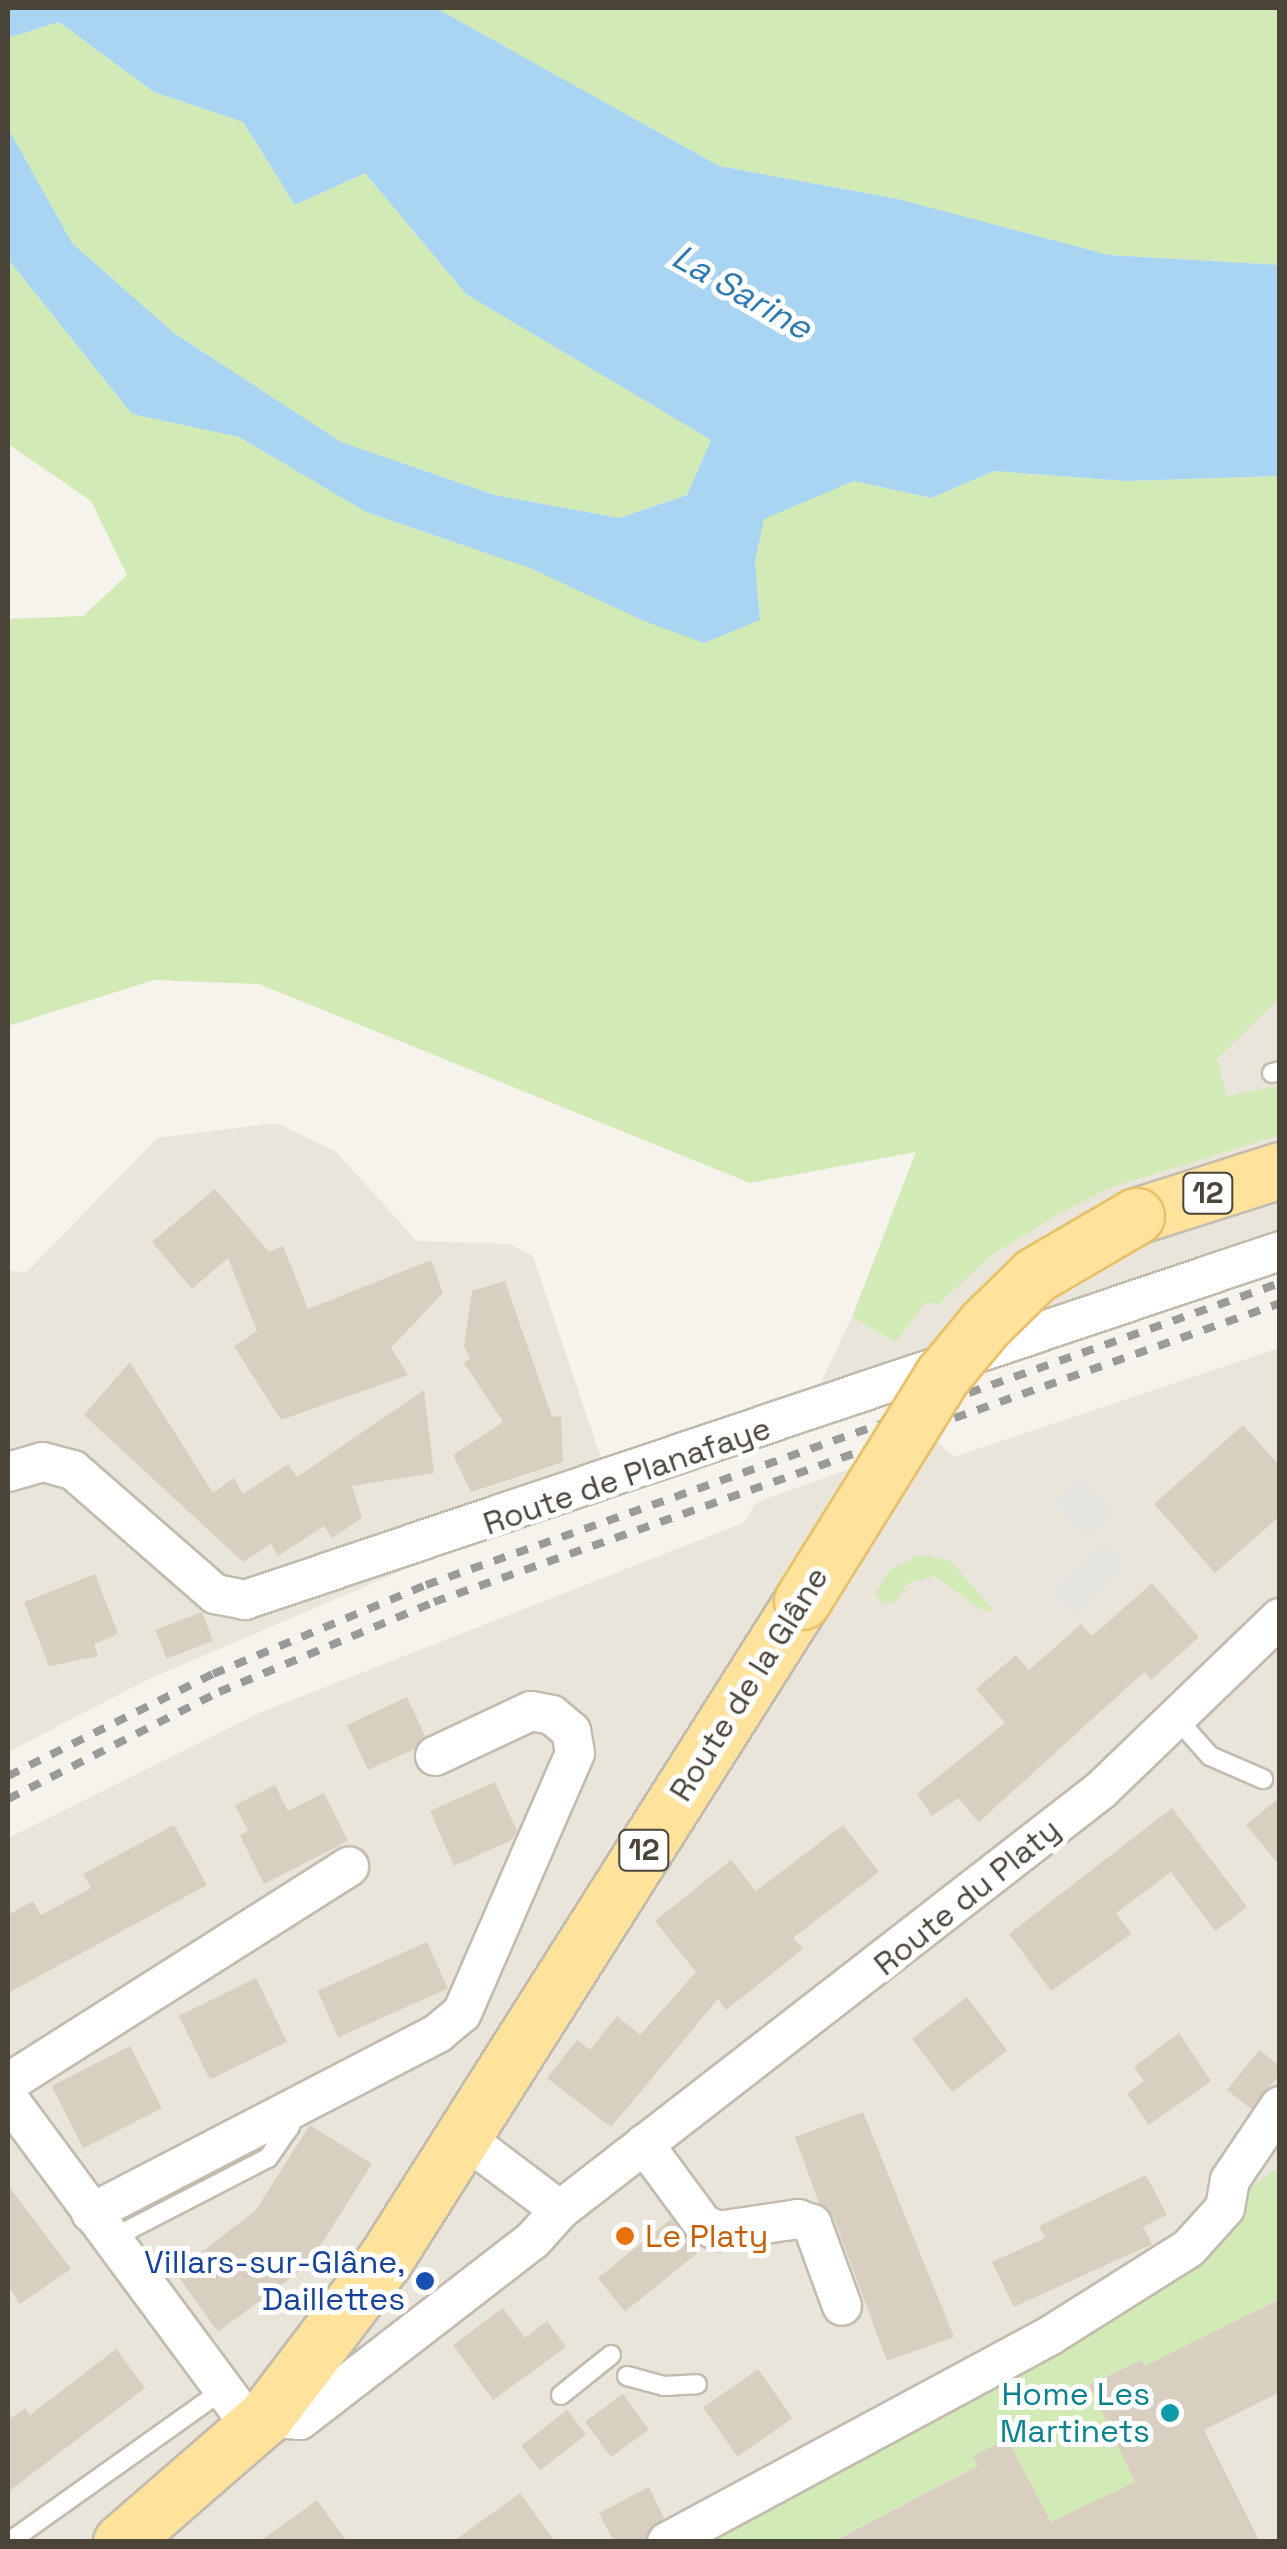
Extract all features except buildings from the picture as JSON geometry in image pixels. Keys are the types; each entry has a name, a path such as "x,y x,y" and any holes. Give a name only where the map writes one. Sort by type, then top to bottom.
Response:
{"main road":[{"name":"Route de la Glâne","path":"121,2542 247,2412 386,2258 942,1376 985,1324 1034,1275 1136,1216 1280,1170"}],"street":[{"name":"Route de Planafaye","path":"8,1472 42,1462 72,1470 214,1594 245,1600 1280,1251"},
{"name":"Route du Platy","path":"247,2412 300,2420 532,2240 560,2210 644,2144 850,1991 1178,1721 1277,1624"},
{"path":"101,2226 438,2033 462,2013 574,1753 571,1731 552,1715 531,1711 436,1756"},
{"path":"8,2083 349,1867"},
{"path":"8,2098 101,2226 247,2412"},
{"path":"668,2542 1051,2336 1188,2248 1225,2208 1230,2180 1280,2106"},
{"path":"463,2137 560,2210"},
{"path":"644,2144 703,2224 718,2231 798,2219 812,2224 842,2306"}],"lane":[{"path":"1178,1721 1210,1756 1263,1779"},
{"path":"101,2226 268,2158 290,2126"},
{"path":"561,2395 611,2355"},
{"path":"626,2376 664,2386 697,2384"},
{"path":"10,2542 247,2412"}],"shaded area":[{"path":"1279,999 1279,1085 1226,1096 1217,1059"},
{"path":"1279,1102 1279,1265 413,1566 149,1679 8,1752 8,1270 26,1273 157,1138 276,1123 335,1151 417,1241 509,1244 533,1256 603,1464 817,1391 852,1317 896,1342 925,1303 939,1304 993,1254 1106,1181"},
{"path":"1279,1348 1279,2541 8,2542 8,1838 259,1713 743,1523 757,1502 934,1439 954,1457"},
{"path":"1081,1477 1114,1513 1089,1537 1055,1501"},
{"path":"1104,1544 1125,1567 1073,1614 1052,1591"}],"green space":[{"path":"436,8 1279,8 1279,265 1109,255 898,199 719,166"},
{"path":"59,22 154,92 243,122 295,205 365,173 466,294 711,440 687,495 619,518 495,495 341,442 174,333 72,243 8,128 8,38"},
{"path":"8,259 132,414 239,437 366,512 530,568 704,643 760,619 755,561 763,519 854,481 931,498 994,471 1126,481 1279,476 1279,999 1217,1059 1227,1096 1279,1085 1279,1135 1109,1188 1059,1214 993,1254 939,1304 925,1303 896,1342 852,1317 916,1152 750,1183 259,984 154,980 8,1026 8,619 83,616 127,575 91,501 8,444"},
{"path":"920,1555 951,1561 993,1610 984,1611 934,1576 908,1583 895,1602 884,1604 875,1593 890,1570"},
{"path":"1274,2170 1279,2170 1279,2299 1145,2366 1141,2360 1090,2385 1135,2482 1035,2530 1045,2511 1007,2440 978,2466 832,2541 680,2542 1054,2339"}],"water":[{"name":"La Sarine","path":"8,8 436,8 719,166 898,199 1109,255 1279,265 1279,476 1126,481 994,471 931,498 854,481 764,519 755,561 760,620 704,643 644,621 530,568 366,512 239,437 132,414 8,259 8,128 72,243 174,333 341,442 495,495 619,518 687,495 711,440 466,294 365,173 295,205 243,122 154,92 59,22 8,38"}],"railway":[{"path":"8,1776 213,1674 426,1585 1280,1283"},
{"path":"8,1799 219,1692 434,1602 1280,1303"}],"place":[{"name":"Le Platy","path":"625,2236"},
{"name":"Villars-sur-Glâne, Daillettes","path":"425,2281"},
{"name":"Home Les Martinets","path":"1170,2413"}]}
